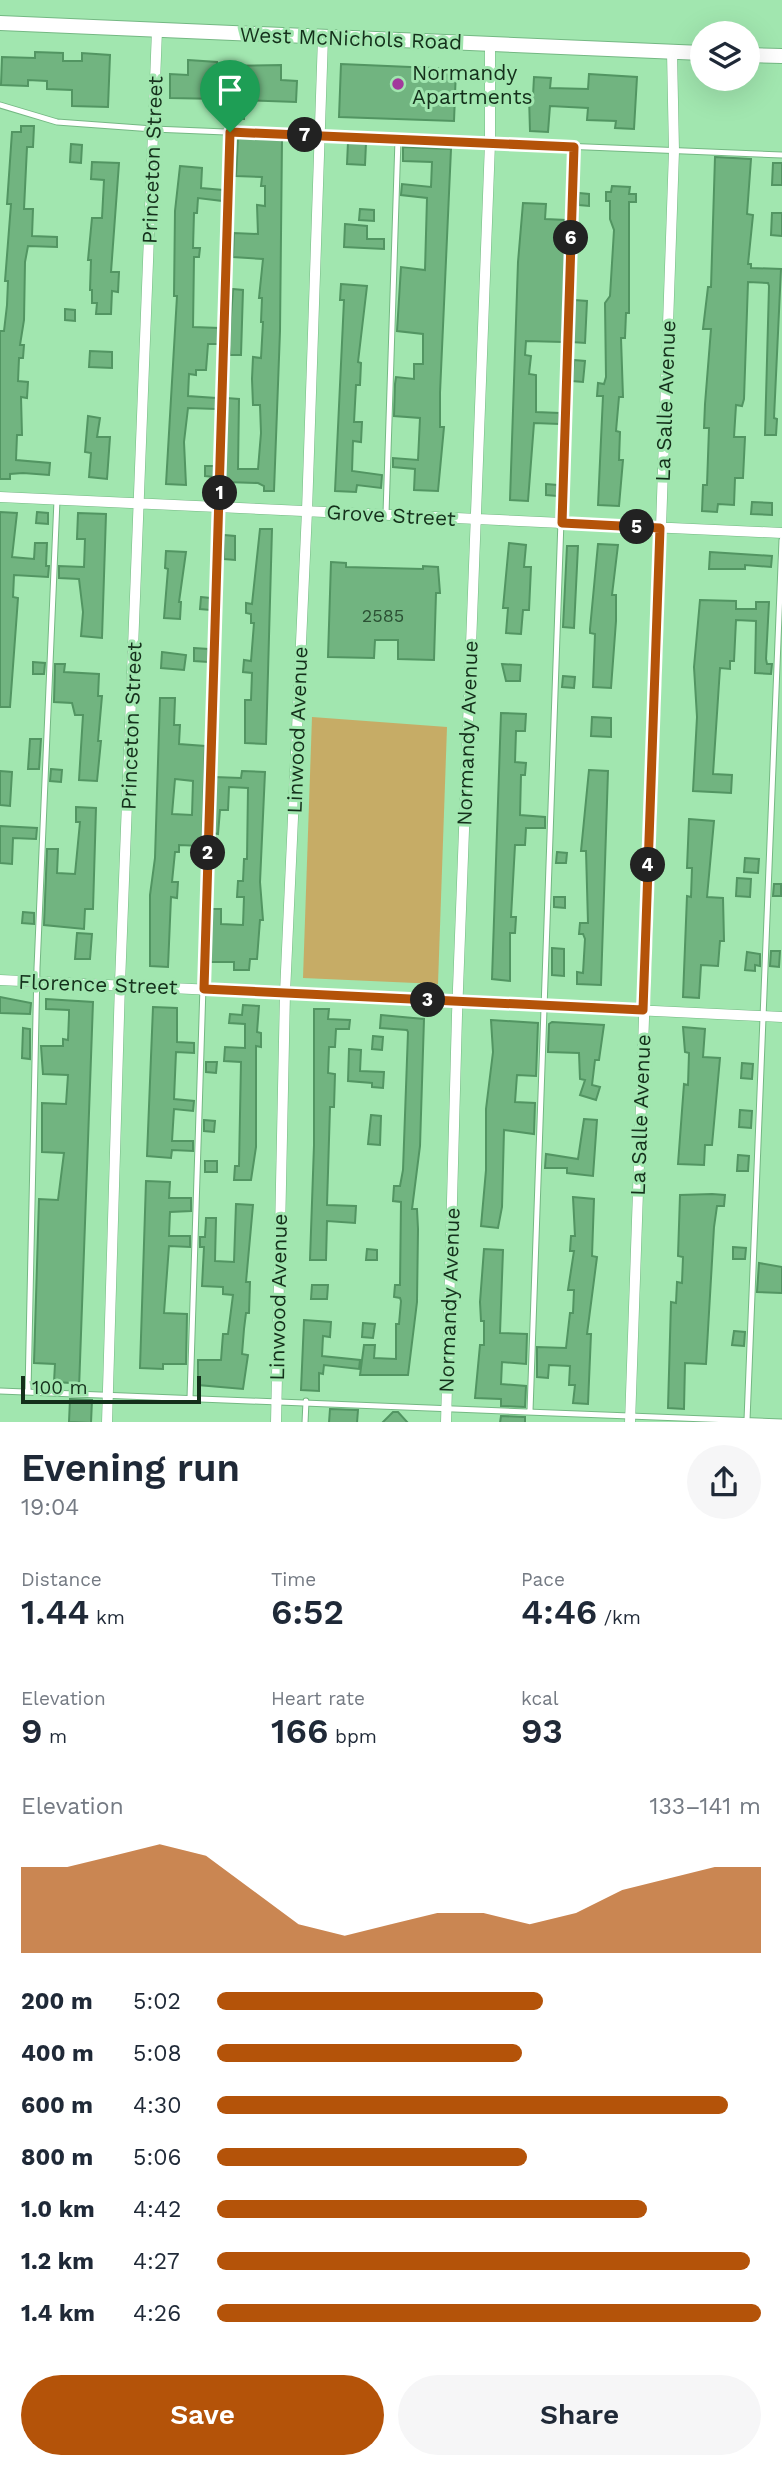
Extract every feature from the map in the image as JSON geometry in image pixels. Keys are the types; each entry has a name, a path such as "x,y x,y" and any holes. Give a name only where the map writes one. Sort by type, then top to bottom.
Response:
{"main road":[{"name":"West McNichols Road","path":"0,23 690,53"},
{"path":"760,55 782,56"}],"street":[{"name":"Princeton Street","path":"107,1422 120,984 141,502 157,30"},
{"name":"Linwood Avenue","path":"276,1422 285,993 307,511 323,37"},
{"name":"Normandy Avenue","path":"446,1422 457,1001 490,143 490,44"},
{"name":"La Salle Avenue","path":"631,1419 674,151 672,52"},
{"name":"Grove Street","path":"0,496 782,533"},
{"name":"Florence Street","path":"0,980 782,1017"}],"lane":[{"path":"0,105 57,122 153,129 782,155"},
{"path":"190,1398 230,132"},
{"path":"386,515 398,139"},
{"path":"530,1411 574,147"},
{"path":"28,1392 37,981 57,499"},
{"path":"747,1420 782,540"},
{"path":"0,1391 446,1407 631,1419 782,1422"},
{"path":"305,1422 306,1401"}],"shaded area":[{"path":"312,717 447,727 438,984 303,978"}],"building":[{"path":"35,52 63,53 63,61 82,61 82,53 110,55 108,107 72,106 72,90 47,89 47,81 28,80 28,86 1,85 2,57 35,58"},
{"path":"188,60 217,62 217,66 281,65 281,80 297,81 296,102 244,100 244,119 221,118 222,99 170,98 170,74 188,75"},
{"name":"Normandy Apartments","path":"341,64 456,69 454,121 339,117"},
{"path":"589,74 637,77 634,129 615,128 616,121 587,120 588,108 550,106 548,132 530,131 529,96 533,96 534,77 551,78 550,88 588,89"},
{"path":"21,126 34,126 33,147 27,147 24,209 33,209 32,236 57,237 57,247 28,246 20,345 24,345 23,358 19,358 18,381 28,382 27,398 21,397 22,435 17,435 16,460 50,463 49,475 10,474 10,479 0,479 0,331 4,331 7,305 8,281 5,281 11,204 7,204 12,132 21,132"},
{"path":"238,138 282,140 280,331 274,491 264,491 264,486 258,483 226,482 224,477 227,398 239,399 238,469 258,469 261,433 260,405 253,405 252,379 253,357 261,358 263,322 262,298 259,298 263,259 233,257 234,233 258,234 257,205 265,206 265,186 261,186 262,177 236,176"},
{"path":"348,142 366,143 365,165 347,164"},
{"path":"71,144 82,145 81,163 70,162"},
{"path":"403,147 451,149 440,393 440,427 444,427 438,491 414,490 415,469 393,467 393,458 418,460 420,418 394,416 396,377 414,379 414,364 423,364 423,334 397,331 401,267 425,270 427,198 401,195 402,184 431,187 432,162 403,161"},
{"path":"715,157 751,159 747,214 753,215 748,264 751,264 751,268 781,269 774,418 777,419 776,435 765,435 769,286 768,283 748,282 744,399 742,406 736,405 734,437 745,437 743,478 735,478 734,505 718,504 717,512 702,511 703,485 707,485 709,428 704,428 711,329 703,329 708,287 711,287"},
{"path":"92,162 119,163 111,272 119,272 118,292 112,291 111,314 96,314 97,303 92,303 90,290 91,260 88,260 92,218 102,218 104,180 91,179"},
{"path":"773,163 782,163 782,185 772,185"},
{"path":"180,166 202,168 201,188 223,190 223,201 198,198 197,213 194,213 193,248 200,248 199,257 194,257 193,327 219,328 218,344 208,344 206,370 196,370 196,375 189,374 188,396 216,398 216,409 188,408 184,442 186,485 166,484 177,296 174,296 175,211"},
{"path":"612,186 630,187 629,194 636,194 636,202 629,202 629,313 626,313 625,338 621,338 623,397 619,397 616,431 620,432 619,460 623,460 619,506 598,505 603,396 597,396 598,383 604,384 606,377 605,303 610,296 614,230 606,192 611,192"},
{"path":"579,193 589,194 589,206 579,205"},
{"path":"523,203 546,204 545,219 566,220 562,342 526,341 525,355 531,356 529,374 536,375 536,412 559,413 559,424 534,423 528,501 510,500 518,262"},
{"path":"360,209 374,210 374,221 359,220"},
{"path":"772,213 782,213 782,236 771,235"},
{"path":"345,224 367,226 367,239 384,239 384,249 344,247"},
{"path":"341,284 367,286 358,362 361,363 360,385 356,385 354,422 362,422 361,442 353,441 352,471 382,475 381,488 357,485 356,492 335,491 344,300 340,300"},
{"path":"233,289 243,290 241,355 230,355"},
{"path":"574,300 587,301 585,343 572,342"},
{"path":"65,309 75,310 75,321 65,320"},
{"path":"90,351 112,352 112,368 89,367"},
{"path":"574,360 585,361 583,382 572,381"},
{"path":"88,416 100,418 97,437 110,437 107,479 89,477 91,453 85,452"},
{"path":"205,466 214,466 214,477 205,476"},
{"path":"546,484 557,485 557,496 546,495"},
{"path":"752,502 772,503 772,515 751,514"},
{"path":"0,512 17,513 12,557 34,559 35,543 47,543 46,566 49,566 48,577 14,575 13,597 18,598 10,707 0,707"},
{"path":"37,512 48,513 48,524 36,523"},
{"path":"78,513 106,514 102,638 81,636 83,612 79,579 59,578 59,566 84,567 85,539 77,539"},
{"path":"260,529 272,529 266,744 245,743 245,700 251,700 252,673 243,672 244,660 251,661 254,623 251,623 251,614 246,613 246,603 252,604"},
{"path":"224,535 235,536 235,560 224,559"},
{"path":"509,543 526,545 524,567 531,567 529,610 523,610 521,634 506,633 508,608 503,608"},
{"path":"598,544 618,545 612,595 616,595 616,621 611,688 593,687 595,634 590,633 590,629"},
{"path":"567,546 578,546 574,628 563,627"},
{"path":"166,551 186,552 179,602 180,619 164,618 168,569 165,568"},
{"path":"710,552 772,556 771,567 745,565 745,569 709,569"},
{"path":"331,562 346,563 346,567 438,567 440,593 436,593 434,660 398,659 398,640 375,640 374,658 328,657"},
{"path":"201,597 210,598 210,610 200,609"},
{"path":"700,600 736,601 736,609 756,609 756,602 769,602 766,659 767,664 772,664 771,674 755,673 756,621 736,620 734,661 730,661 730,669 720,668 713,774 732,775 731,793 693,791 697,717 694,667"},
{"path":"194,648 208,649 208,662 194,661"},
{"path":"162,652 186,655 184,670 161,668"},
{"path":"33,662 45,663 44,674 33,674"},
{"path":"55,664 65,664 64,672 99,674 98,696 102,696 97,781 79,780 83,715 75,715 72,703 54,702"},
{"path":"502,664 521,665 520,681 506,681"},
{"path":"563,676 575,677 574,688 562,687"},
{"path":"160,698 175,698 174,725 180,725 179,744 205,746 202,846 179,845 179,852 175,852 172,882 178,882 177,898 171,897 168,967 150,966 150,895 155,858","holes":["175,779 193,781 192,815 172,814"]},
{"path":"501,713 526,714 525,731 516,731 515,762 526,763 525,775 521,775 520,815 545,817 545,828 526,828 525,845 515,845 511,917 516,917 515,933 510,933 510,981 492,979"},
{"path":"592,717 611,718 611,737 591,736"},
{"path":"30,739 41,739 39,769 28,769"},
{"path":"51,769 62,770 61,782 50,781"},
{"path":"589,770 608,771 601,985 577,984 577,972 583,973 585,939 583,934 579,934 580,923 588,923 586,851 581,851"},
{"path":"0,771 12,772 10,806 0,805"},
{"path":"242,771 265,772 260,882 263,920 260,920 257,959 250,959 249,970 234,970 234,962 211,962 211,909 221,909 221,924 243,925 244,897 237,897 238,881 243,881 244,859 247,859 248,788 229,787 228,810 220,810 218,834 213,833 215,777 241,778"},
{"path":"76,807 96,808 93,909 85,909 84,929 44,925 47,849 58,849 57,873 75,874 80,822 76,822"},
{"path":"689,819 714,821 707,897 723,898 724,941 720,941 718,966 701,965 699,998 683,997 687,896 691,897 692,868 687,868"},
{"path":"0,826 37,828 36,839 13,838 12,864 0,863"},
{"path":"557,852 567,853 566,863 556,863"},
{"path":"745,858 759,859 758,873 744,872"},
{"path":"737,878 751,879 750,897 736,896"},
{"path":"774,884 781,884 781,896 773,896"},
{"path":"554,897 565,897 565,908 554,907"},
{"path":"23,912 34,913 34,924 22,923"},
{"path":"77,933 92,934 90,959 75,959"},
{"path":"552,948 564,949 564,976 552,975"},
{"path":"771,951 780,951 779,967 770,966"},
{"path":"747,952 760,954 760,966 755,965 755,971 745,970"},
{"path":"0,997 31,1003 30,1014 0,1013"},
{"path":"46,999 93,1002 79,1389 70,1389 71,1383 54,1382 55,1364 34,1363 39,1199 58,1200 64,1153 42,1152 42,1103 66,1104 68,1075 43,1074 41,1046 63,1046 63,1039 68,1040 69,1015 69,1010 46,1009"},
{"path":"243,1005 259,1006 257,1032 261,1033 261,1047 256,1046 256,1147 251,1180 234,1180 235,1166 239,1166 241,1062 224,1061 225,1047 245,1048 245,1024 229,1023 230,1014 242,1015"},
{"path":"153,1007 177,1008 177,1042 194,1043 194,1053 176,1052 174,1099 194,1101 193,1111 174,1109 172,1141 193,1141 193,1151 172,1150 171,1158 147,1156"},
{"path":"314,1009 329,1009 328,1019 350,1020 349,1029 336,1029 335,1047 329,1047 328,1073 335,1074 334,1107 330,1107 327,1205 356,1206 355,1223 327,1221 326,1260 310,1260 314,1145"},
{"path":"381,1015 424,1019 420,1146 412,1209 417,1209 417,1302 408,1375 360,1375 364,1345 375,1345 374,1358 396,1359 396,1324 399,1324 401,1301 400,1298 394,1297 395,1285 400,1285 401,1202 393,1201 394,1186 400,1186 403,1170 408,1032 380,1028"},
{"path":"491,1020 538,1023 536,1076 517,1075 515,1102 535,1103 534,1134 504,1130 502,1207 498,1228 481,1226 486,1170 486,1109 493,1052"},
{"path":"549,1024 604,1025 592,1085 600,1087 596,1100 580,1095 585,1080 580,1079 579,1053 548,1052"},
{"path":"683,1027 705,1029 703,1057 720,1058 712,1145 705,1145 704,1165 678,1164 684,1084 688,1085 689,1053 685,1052"},
{"path":"23,1028 30,1029 30,1059 22,1058"},
{"path":"373,1036 383,1037 382,1050 372,1049"},
{"path":"349,1049 361,1050 360,1071 384,1072 383,1088 372,1087 372,1083 348,1081"},
{"path":"206,1062 217,1062 216,1073 206,1072"},
{"path":"742,1063 753,1064 752,1079 741,1078"},
{"path":"740,1110 752,1111 751,1128 739,1127"},
{"path":"371,1115 381,1116 380,1145 368,1144"},
{"path":"584,1119 597,1120 593,1176 567,1173 567,1168 545,1168 546,1154 578,1159"},
{"path":"204,1120 215,1121 214,1132 204,1131"},
{"path":"738,1155 749,1156 748,1171 737,1171"},
{"path":"205,1161 217,1161 217,1172 205,1172"},
{"path":"146,1181 170,1182 169,1198 191,1198 191,1211 170,1212 169,1236 190,1236 190,1247 169,1246 164,1313 187,1314 186,1364 163,1364 163,1369 140,1368"},
{"path":"680,1195 725,1195 724,1206 717,1206 714,1227 706,1364 685,1363 684,1409 668,1408 671,1302 676,1303 677,1282 682,1283 683,1257 678,1256"},
{"path":"573,1197 594,1199 592,1256 597,1257 587,1334 591,1334 588,1404 573,1403 575,1385 569,1385 570,1366 549,1365 548,1378 537,1377 537,1347 566,1348 570,1313 573,1313 574,1290 568,1290 574,1251 570,1251 571,1236 575,1236"},
{"path":"236,1204 253,1205 246,1282 250,1282 249,1313 246,1313 242,1354 248,1355 243,1389 198,1385 198,1360 221,1360 223,1334 228,1334 233,1295 223,1294 223,1287 202,1286 204,1247 200,1247 200,1237 205,1237 206,1218 216,1218 215,1261 234,1262"},
{"path":"733,1247 746,1248 745,1259 733,1259"},
{"path":"367,1249 377,1250 377,1260 366,1260"},
{"path":"484,1249 503,1250 500,1333 527,1334 526,1364 502,1362 501,1384 526,1386 525,1407 501,1406 501,1399 475,1398 480,1345 484,1345 484,1321 481,1321 480,1302"},
{"path":"759,1263 782,1267 782,1293 757,1292"},
{"path":"312,1285 328,1285 327,1299 311,1299"},
{"path":"304,1320 331,1322 330,1337 323,1336 322,1356 360,1360 359,1369 324,1365 323,1374 319,1373 319,1391 301,1390"},
{"path":"363,1323 375,1324 373,1338 362,1337"},
{"path":"734,1331 745,1332 744,1346 732,1345"},
{"path":"70,1399 92,1400 91,1422 69,1422"},
{"path":"330,1409 358,1410 357,1422 329,1422"},
{"path":"393,1412 398,1412 407,1422 383,1422"},
{"path":"501,1416 525,1417 525,1422 500,1422"}],"place":[{"name":"Normandy Apartments","path":"398,84"}],"route":[{"path":"230,132 574,147 562,523 660,528 643,1010 204,989 230,132"}]}
